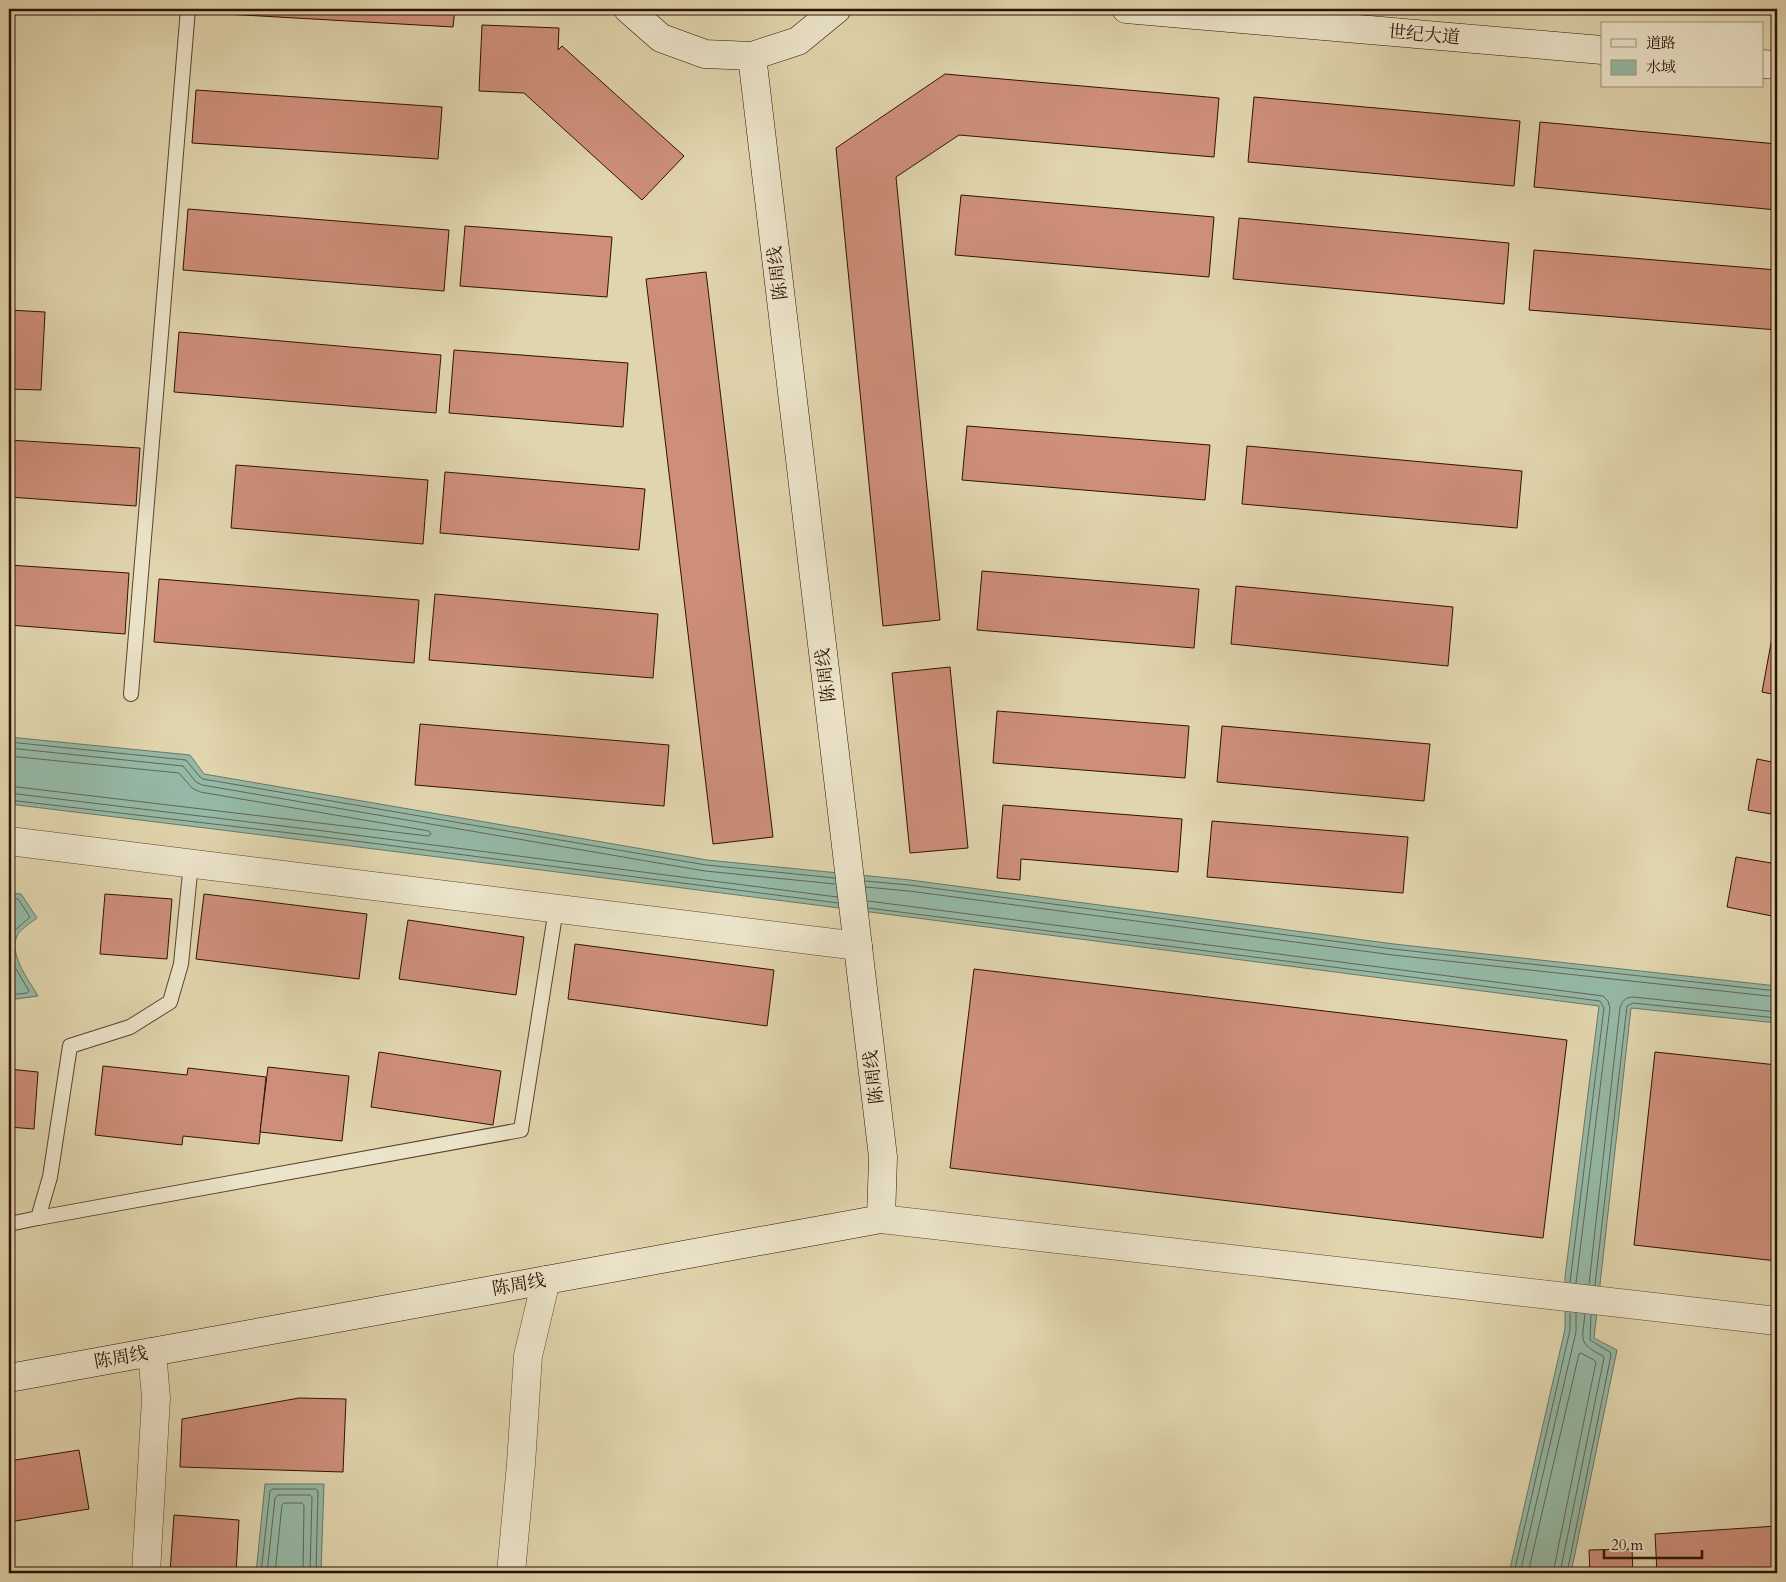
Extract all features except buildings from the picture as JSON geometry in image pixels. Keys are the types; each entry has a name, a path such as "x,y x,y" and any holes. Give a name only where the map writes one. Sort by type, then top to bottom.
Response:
{"main road":[{"path":"628,9 661,38 705,54 752,56 798,41 840,10"},
{"name":"世纪大道","path":"1126,9 1601,50"},
{"name":"陈周线","path":"9,1378 881,1219 883,1157 752,56"},
{"path":"1764,64 1777,65"},
{"path":"9,840 858,946"},
{"path":"881,1219 1777,1321"},
{"path":"511,1573 528,1356 546,1280"},
{"path":"146,1573 156,1398 152,1352"}],"lane":[{"path":"131,694 188,9"},
{"path":"38,1218 50,1178 70,1046 130,1027 170,1002 181,964 191,863"},
{"path":"9,1224 522,1130 556,908"}],"water":[{"path":"9,737 190,755 204,774 707,860 910,880 1394,944 1777,986 1777,1023 1631,1008 1594,1338 1617,1350 1571,1573 1509,1573 1565,1329 1565,1277 1599,1006 605,878 9,804"},
{"path":"9,893 21,894 37,918 18,934 15,941 15,949 20,966 38,996 9,1000"},
{"path":"265,1484 324,1484 321,1573 256,1573"}]}
